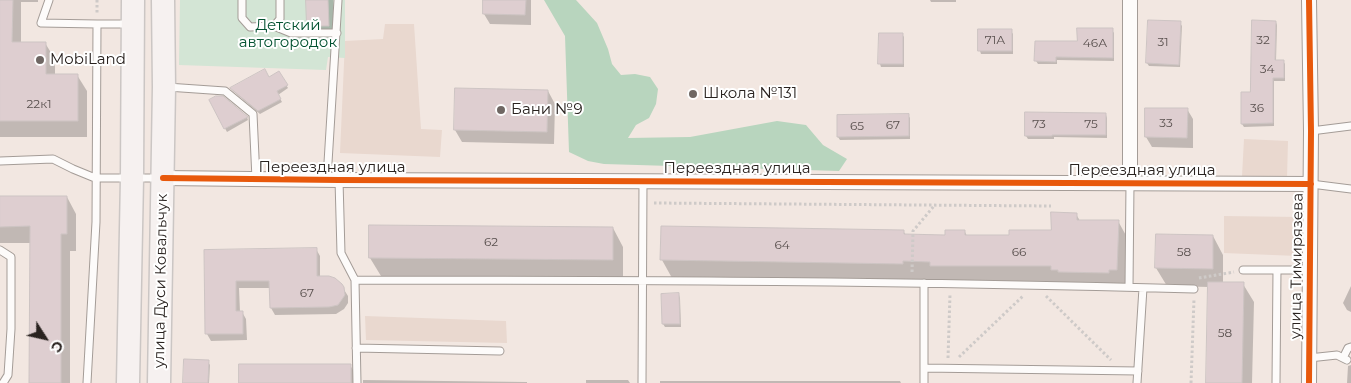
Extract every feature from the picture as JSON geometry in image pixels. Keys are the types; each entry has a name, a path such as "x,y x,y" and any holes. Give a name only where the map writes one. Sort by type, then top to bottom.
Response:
{"main road":[{"name":"улица Дуси Ковальчук","path":"128,383 133,0"},
{"name":"улица Дуси Ковальчук","path":"159,383 164,87 163,0"}],"street":[{"path":"1130,0 1130,183"},
{"name":"улица Тимирязева","path":"1309,0 1311,132 1309,383"},
{"name":"Переездная улица","path":"163,178 256,180 1311,184"}],"lane":[{"path":"49,0 41,23 133,24"},
{"path":"242,0 242,18 250,27 274,26 291,33 337,34"},
{"path":"274,26 280,20 280,0"},
{"path":"338,0 333,180 340,253 355,280 357,383"},
{"path":"87,383 96,222 97,24"},
{"path":"164,87 225,91 253,114 256,180"},
{"path":"1311,132 1351,126"},
{"path":"0,161 53,159 95,178 163,178"},
{"path":"642,383 643,181"},
{"path":"1128,287 1130,183"},
{"path":"1311,184 1351,189"},
{"path":"0,250 11,257 11,329 8,375 3,383"},
{"path":"1243,270 1310,270"},
{"path":"1276,383 1277,270"},
{"path":"355,280 951,283 1194,289"},
{"path":"924,283 924,383"},
{"path":"1137,383 1143,288"},
{"path":"1309,358 1337,356 1345,359 1348,348 1351,347"},
{"path":"356,348 500,351"},
{"path":"924,368 1138,371"}],"path":[{"path":"643,203 1051,206"},
{"path":"911,283 913,231 934,205"},
{"path":"1191,383 1194,279 1243,270"},
{"path":"947,368 951,283"},
{"path":"947,368 1035,285 1122,370"}],"shaded area":[{"path":"385,24 414,24 421,129 442,130 440,157 340,153 345,41 383,39"},
{"path":"1244,139 1288,141 1287,178 1242,176"},
{"path":"1224,216 1299,217 1297,256 1224,253"},
{"path":"365,316 506,321 507,343 366,340"}],"green space":[{"name":"Детский автогородок","path":"180,0 345,0 345,58 328,57 326,70 179,65"},
{"path":"544,0 576,0 597,23 612,64 621,75 635,74 650,77 658,89 656,104 649,118 636,125 628,138 690,137 777,121 806,125 823,145 847,159 839,171 604,164 588,161 569,152 565,36"}],"building":[{"path":"0,0 13,0 12,42 46,42 46,74 78,74 78,121 0,121"},
{"path":"306,0 328,0 329,26 307,26"},
{"path":"483,0 526,0 525,15 483,14"},
{"path":"1148,20 1181,21 1179,65 1146,63"},
{"path":"1252,20 1276,21 1275,60 1284,60 1284,78 1273,78 1273,123 1241,124 1241,92 1250,92"},
{"path":"1077,28 1113,28 1113,58 1056,57 1056,62 1034,61 1035,41 1077,41"},
{"path":"978,29 1012,29 1012,51 978,51"},
{"path":"879,33 903,33 903,64 878,64"},
{"path":"265,69 269,77 279,71 288,85 277,91 281,99 258,111 230,88"},
{"name":"Бани №9","path":"455,88 548,90 547,132 454,130"},
{"path":"216,96 223,96 248,117 224,129 209,100"},
{"path":"1145,108 1188,108 1187,138 1145,137"},
{"path":"1025,112 1106,113 1106,135 1025,136"},
{"path":"909,114 909,136 837,137 837,115"},
{"path":"0,196 67,196 67,234 61,234 61,383 29,383 30,226 0,227"},
{"path":"1051,212 1077,213 1077,220 1119,220 1117,270 1109,270 1109,273 1058,272 1058,270 1051,270 1051,266 930,266 930,262 903,261 903,264 660,260 661,226 904,230 904,234 945,235 945,230 965,230 965,235 1009,235 1009,230 1051,230"},
{"path":"369,225 613,227 613,260 369,258"},
{"path":"1156,234 1213,235 1213,269 1155,268"},
{"path":"317,248 317,276 335,278 344,287 345,295 338,305 329,307 270,308 269,281 236,281 236,311 243,311 243,334 205,334 204,250"},
{"path":"1208,282 1244,282 1242,383 1206,383"},
{"path":"679,293 680,324 662,324 661,294"},
{"path":"184,359 209,360 208,383 183,383"},
{"path":"239,364 351,364 351,383 239,383"}],"cycle path":[{"path":"1309,0 1311,131 1309,383"},
{"path":"163,178 1311,184"}],"place":[{"name":"MobiLand","path":"40,60"},
{"name":"Школа №131","path":"693,94"},
{"name":"Бани №9","path":"501,110"}]}
